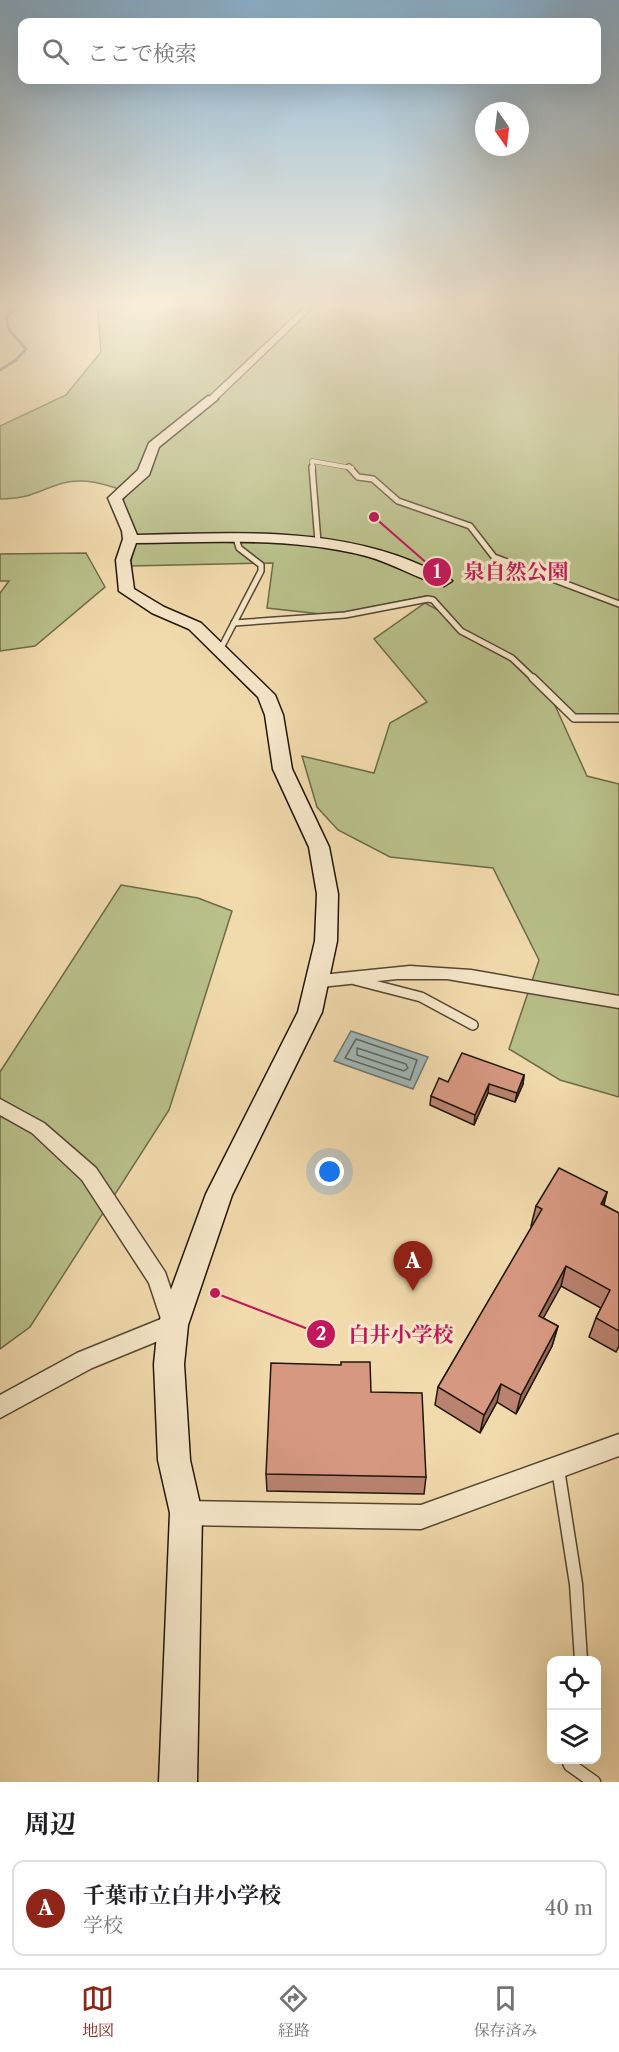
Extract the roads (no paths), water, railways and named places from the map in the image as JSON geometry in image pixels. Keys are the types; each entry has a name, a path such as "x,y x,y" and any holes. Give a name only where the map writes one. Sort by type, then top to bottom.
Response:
{"street":[{"path":"178,1782 186,1513 174,1460 169,1364 173,1324 219,1194 310,1012 321,981 327,953 329,915 329,896 318,847 311,825 285,777 273,706 266,695 195,626 158,609 127,591 123,560 130,539 115,498 144,472 153,446 223,388"},
{"path":"130,539 236,537 318,542 397,559 444,581"},
{"path":"321,981 422,972 473,976 568,996 619,1002"},
{"path":"0,1106 38,1128 89,1174 158,1279 173,1324"},
{"path":"0,1407 36,1384 128,1339 173,1324"},
{"path":"186,1513 421,1517 619,1445"}],"lane":[{"path":"318,542 312,461 351,467 358,477 374,478 398,501 470,526 484,541 487,551 494,557 619,604"},
{"path":"220,650 261,571 261,565 240,548 236,537"},
{"path":"234,623 324,618 428,598 433,600 461,631 512,658 574,718 619,718"},
{"path":"348,978 421,997 473,1025"},
{"path":"558,1467 576,1584 581,1656"},
{"path":"570,1764 594,1782"}],"water":[{"path":"351,1031 428,1057 413,1089 334,1061"}],"place":[{"name":"泉自然公園","path":"374,517"},
{"name":"千葉市立白井小学校","path":"413,1291"},
{"name":"白井小学校","path":"215,1293"}]}
